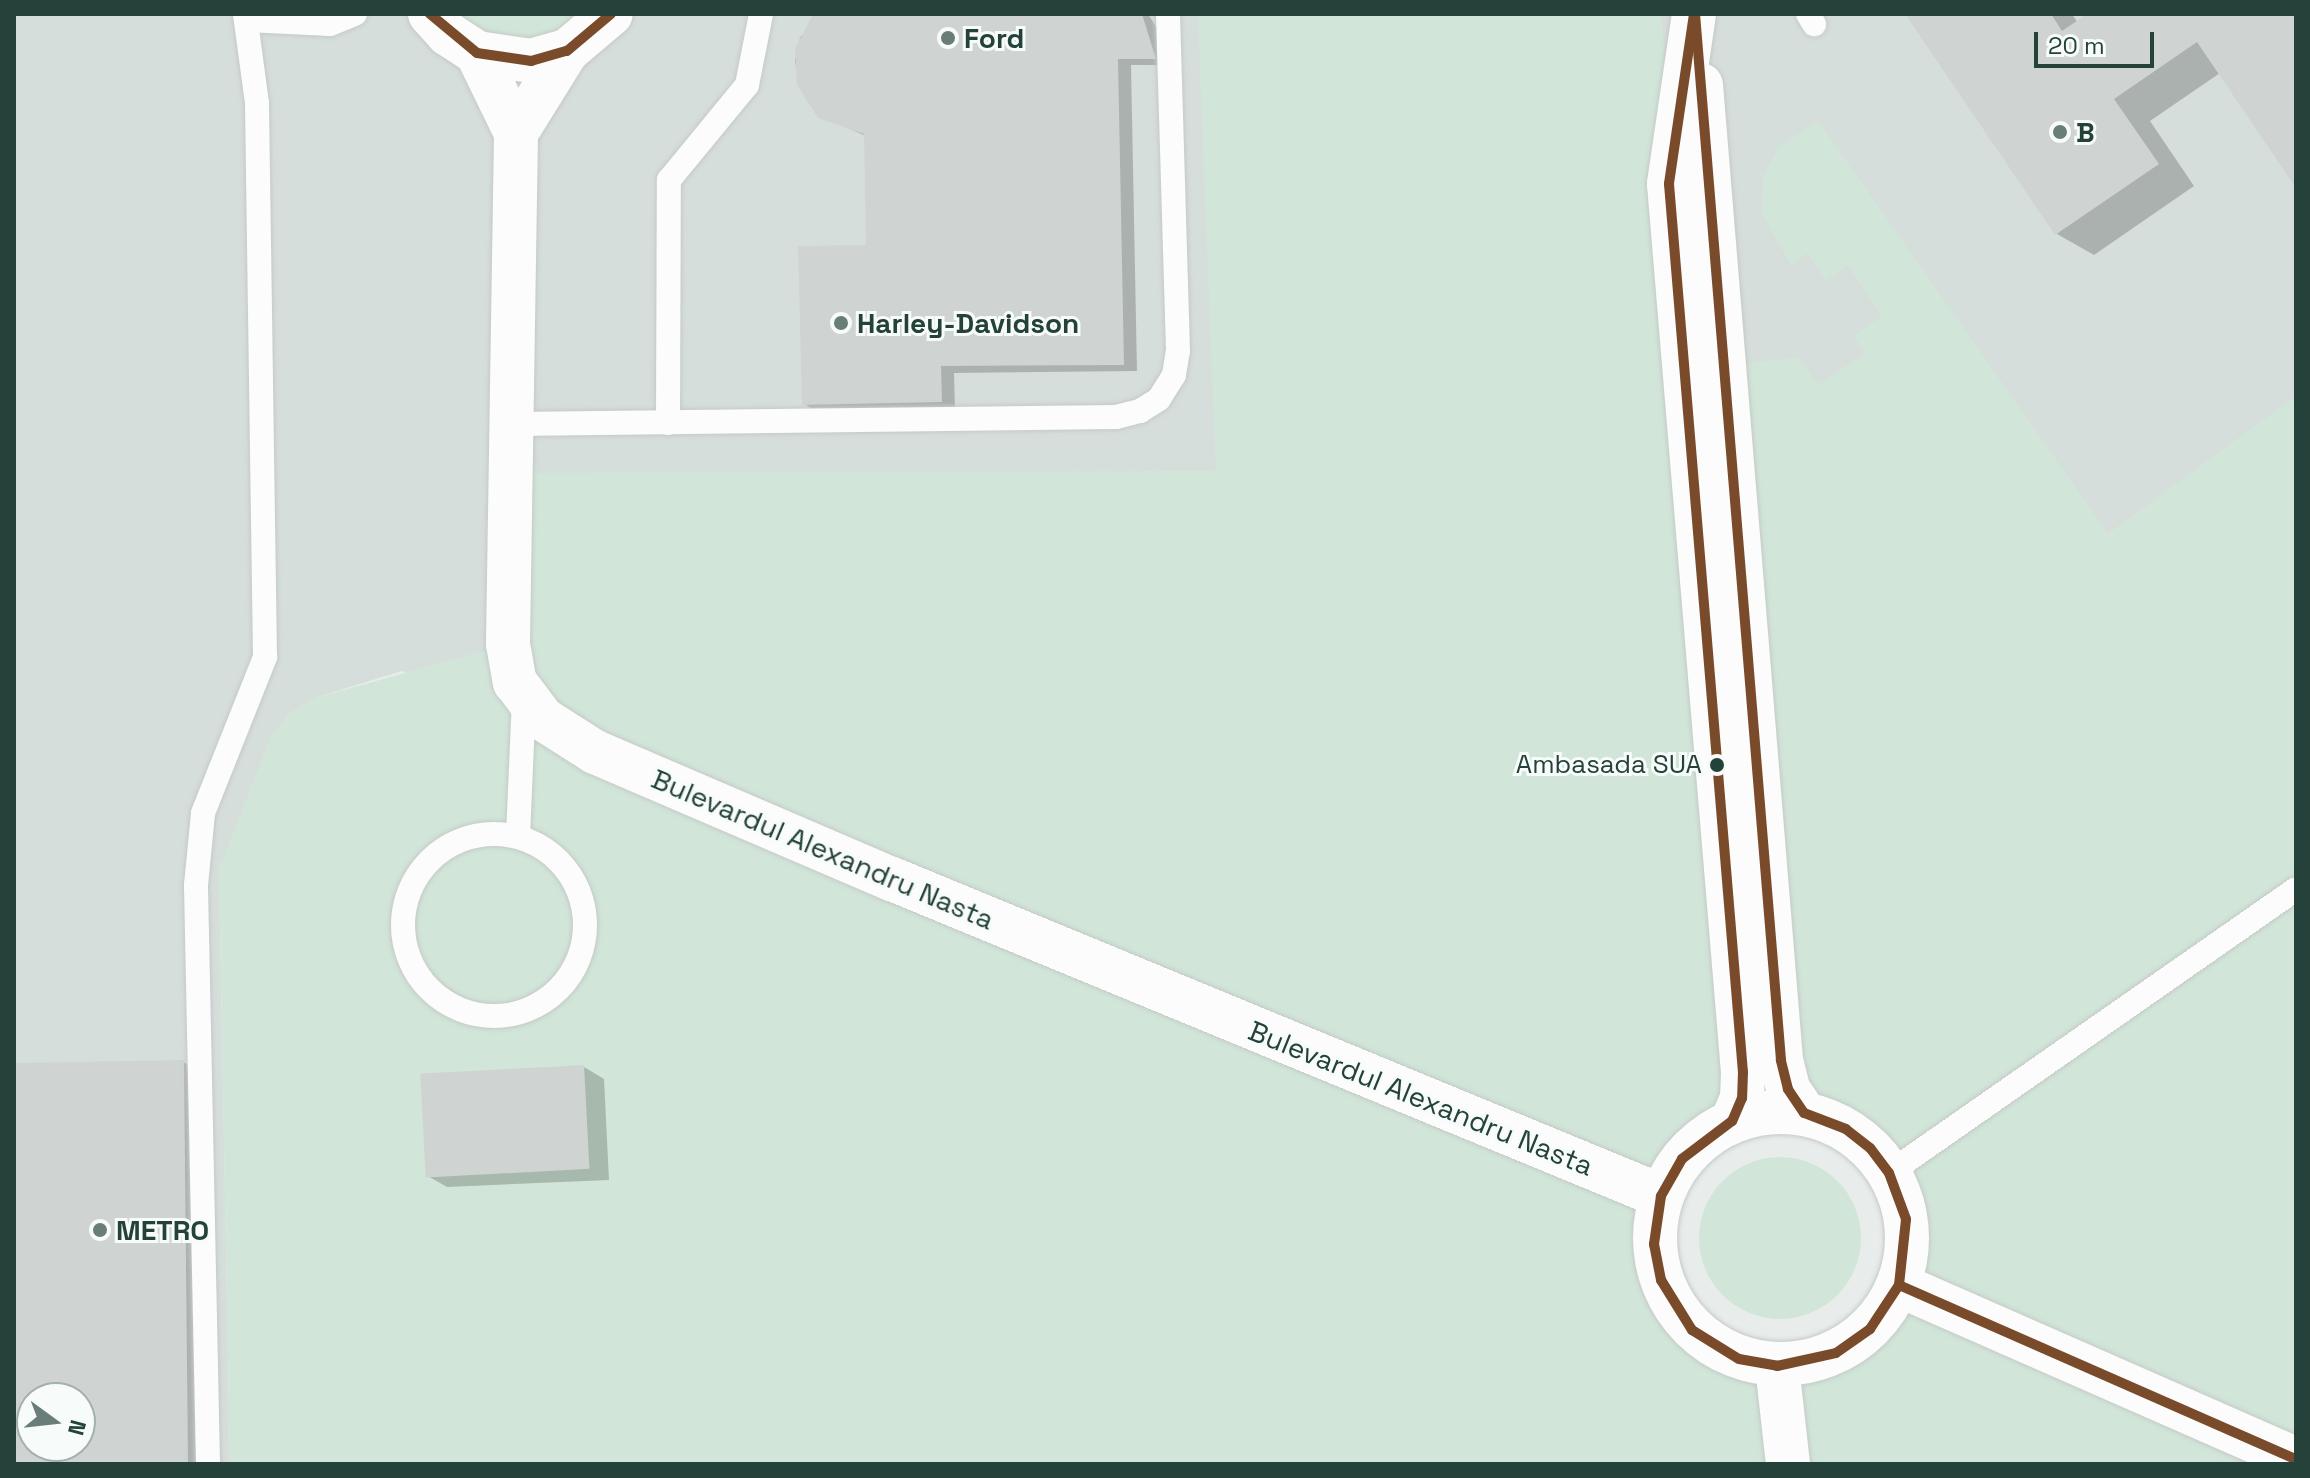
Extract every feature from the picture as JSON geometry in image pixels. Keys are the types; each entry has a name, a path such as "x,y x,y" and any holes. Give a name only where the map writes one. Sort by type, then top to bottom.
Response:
{"street":[{"path":"430,14 448,34 477,53 531,61 567,51"},
{"path":"516,133 567,51 611,14"},
{"path":"1695,14 1777,1017 1788,1089 1804,1113"},
{"path":"1695,14 1669,184 1743,1072 1742,1098 1732,1121"},
{"path":"477,53 516,133 508,644 524,699"},
{"name":"Bulevardul Alexandru Nasta","path":"524,699 564,736 595,752 1661,1196"},
{"path":"1759,1113 1804,1113 1846,1129 1870,1148 1889,1173 1906,1219 1899,1285 1870,1329 1836,1353 1777,1366 1739,1359 1710,1344 1678,1312 1661,1280 1654,1244 1661,1196 1682,1159 1732,1121 1759,1113"},
{"path":"1899,1285 2296,1459"},
{"path":"1777,1366 1788,1464"}],"lane":[{"path":"208,1464 196,885 203,813 265,657 257,103 246,17 330,24 355,14"},
{"path":"668,423 669,180 747,85 761,14"},
{"path":"513,424 1116,417 1140,411 1159,399 1174,375 1178,351 1168,14"},
{"path":"518,836 524,699"},
{"path":"489,833 518,836 547,849 569,871 583,900 586,932 578,963 560,989 534,1008 504,1017 472,1015 446,1004 424,985 409,960 402,932 405,902 417,876 435,854 460,839 489,833"},
{"path":"1889,1173 2296,889"}],"shaded area":[{"path":"14,14 2296,14 2296,889 1889,1173 1870,1148 1825,1119 1781,1111 1759,1113 1706,1136 1682,1159 1661,1196 402,671 315,698 288,715 219,870 230,1464 14,1464"}],"green space":[{"path":"430,14 611,14 549,58"},
{"path":"1198,14 1661,14 1693,368 1799,358 1818,385 1865,354 1854,336 1882,316 1848,265 1826,280 1808,253 1791,265 1762,213 1763,176 1779,147 1818,121 2108,534 2296,396 2296,1464 230,1464 219,870 271,736 288,715 315,698 508,644 512,473 1216,471","holes":["1781,1111 1825,1119 1870,1148 1900,1195 1908,1243 1899,1285 1870,1329 1836,1353 1777,1366 1739,1359 1692,1330 1661,1280 1654,1244 1661,1196 1682,1159 1732,1121"]},
{"path":"1780,1157 1811,1163 1837,1181 1855,1207 1861,1238 1855,1269 1837,1295 1811,1313 1780,1319 1749,1313 1723,1295 1705,1269 1699,1238 1705,1207 1723,1181 1749,1163"}],"building":[{"path":"813,14 1142,14 1156,59 1118,59 1124,365 941,366 942,402 802,405 798,246 866,245 864,134 818,118 797,85 795,49"},
{"name":"B","path":"1905,14 2051,14 2062,31 2087,14 2296,14 2296,188 2197,42 2114,99 2159,164 2055,235"},
{"name":"METRO","path":"184,1060 188,1464 14,1464 14,1063"},
{"path":"584,1065 589,1169 426,1177 420,1074"}],"transit line":[{"path":"430,14 477,53 531,61 567,51 611,14"},
{"path":"1694,14 1669,184 1743,1072 1742,1098 1732,1121 1682,1159 1661,1196 1654,1244 1661,1280 1692,1330 1739,1359 1777,1366 1836,1353 1870,1329 1899,1285 1906,1219 1889,1173 1870,1148 1846,1129 1804,1113 1788,1089 1781,1060 1695,14"},
{"path":"1899,1285 2296,1459"}],"place":[{"name":"Ford","path":"948,38"},
{"name":"B","path":"2060,132"},
{"name":"Harley-Davidson","path":"841,323"},
{"name":"Ambasada SUA","path":"1717,765"},
{"name":"METRO","path":"100,1230"}]}
